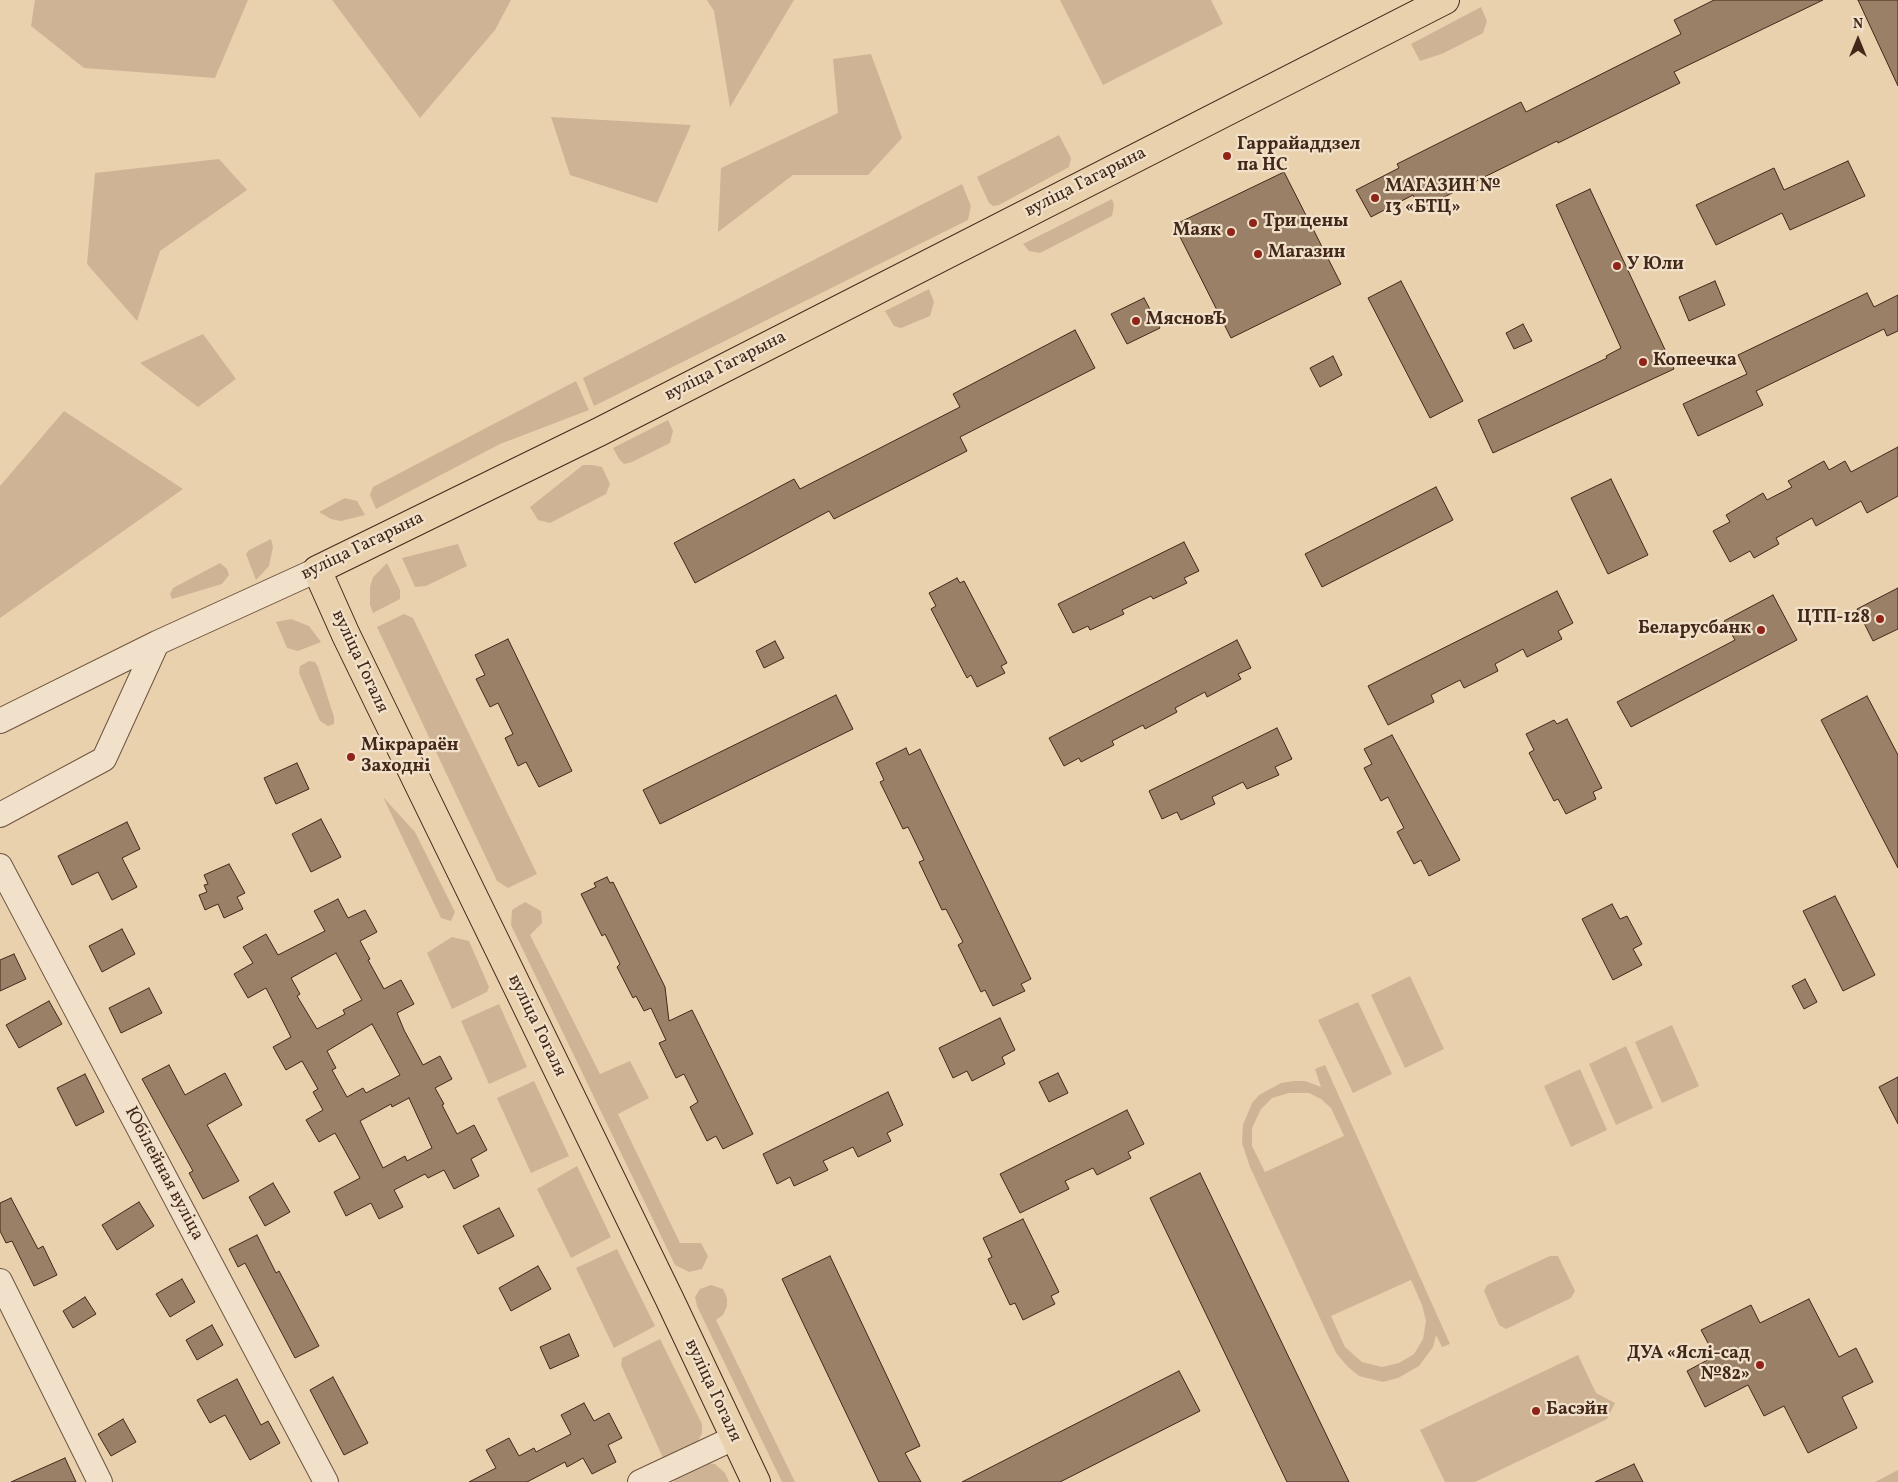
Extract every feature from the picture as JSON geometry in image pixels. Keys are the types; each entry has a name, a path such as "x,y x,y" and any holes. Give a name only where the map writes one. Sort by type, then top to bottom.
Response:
{"main road":[{"name":"вуліца Гагарына","path":"317,570 608,428 1445,0"},
{"name":"вуліца Гогаля","path":"317,570 346,636 669,1298 756,1482"}],"street":[{"name":"вуліца Гагарына","path":"0,722 157,643 317,570"},
{"path":"0,815 104,759 157,643"},
{"name":"Юбілейная вуліца","path":"0,866 326,1482"},
{"path":"0,1281 100,1482"},
{"path":"640,1482 734,1438"}],"shaded area":[{"path":"35,0 248,0 215,78 84,68 31,26"},
{"path":"332,0 511,0 495,30 420,118"},
{"path":"707,0 794,0 730,107 714,11"},
{"path":"1060,0 1211,0 1223,24 1103,85"},
{"path":"1481,7 1487,21 1483,33 1444,53 1420,61 1411,44"},
{"path":"871,54 902,138 868,175 793,175 718,232 721,168 838,113 833,59"},
{"path":"551,117 691,125 657,203 570,175"},
{"path":"1059,135 1071,158 1069,167 999,205 993,206 989,203 977,177"},
{"path":"219,159 247,190 160,251 137,321 87,264 95,173"},
{"path":"962,184 971,206 968,220 594,406 583,378"},
{"path":"1112,199 1114,205 1112,216 1040,253 1029,251 1023,244"},
{"path":"929,289 934,302 930,316 901,328 894,326 885,311"},
{"path":"203,334 236,379 198,407 140,363"},
{"path":"576,381 589,410 500,444 376,509 370,495 373,487"},
{"path":"64,411 183,489 0,618 0,486"},
{"path":"668,420 673,431 670,443 632,462 624,464 619,459 613,448"},
{"path":"583,465 602,467 610,484 606,494 550,523 538,520 530,507"},
{"path":"345,498 357,501 365,515 341,521 331,519 319,512"},
{"path":"271,539 273,547 269,566 256,580 246,554 249,550"},
{"path":"458,544 467,566 426,586 415,587 402,558"},
{"path":"220,563 227,569 229,575 222,584 172,599 170,594 173,588"},
{"path":"387,563 400,590 400,599 373,613 370,605 370,587 373,577"},
{"path":"404,614 413,618 537,874 508,888 497,881 377,627"},
{"path":"291,619 309,626 321,642 298,651 287,648 276,622"},
{"path":"309,661 315,662 318,667 334,717 334,724 328,726 320,721 299,673 300,666"},
{"path":"383,797 415,832 455,912 451,921 441,918"},
{"path":"525,902 541,911 542,923 530,935 600,1074 630,1061 649,1098 618,1114 680,1243 701,1243 708,1256 702,1269 689,1272 675,1265 511,925 512,910"},
{"path":"452,937 469,941 489,987 487,992 452,1009 427,953"},
{"path":"1410,976 1444,1049 1405,1068 1371,995"},
{"path":"1358,1002 1392,1074 1353,1093 1318,1020"},
{"path":"499,1004 527,1067 489,1084 461,1021"},
{"path":"1672,1025 1699,1086 1662,1103 1635,1042"},
{"path":"1626,1046 1653,1108 1616,1125 1589,1064"},
{"path":"1325,1065 1450,1344 1442,1347 1436,1335 1433,1347 1419,1366 1398,1378 1383,1382 1359,1376 1336,1353 1250,1167 1242,1143 1243,1125 1252,1103 1259,1095 1281,1083 1294,1081 1305,1081 1321,1087 1315,1069","holes":["1289,1093 1309,1093 1321,1099 1331,1108 1344,1136 1265,1172 1252,1146 1252,1128 1261,1109 1272,1098","1411,1280 1422,1305 1426,1321 1423,1339 1414,1354 1399,1363 1382,1367 1362,1362 1345,1347 1331,1316"]},
{"path":"1580,1069 1607,1130 1571,1147 1544,1086"},
{"path":"534,1081 569,1156 531,1173 497,1098"},
{"path":"577,1166 611,1237 571,1258 537,1189"},
{"path":"617,1249 655,1326 614,1348 576,1268"},
{"path":"1550,1256 1558,1256 1575,1291 1571,1298 1506,1329 1499,1325 1484,1291 1487,1285"},
{"path":"711,1285 723,1289 727,1298 727,1306 723,1315 716,1320 795,1482 782,1482 697,1306 695,1297 700,1289"},
{"path":"660,1339 702,1424 702,1433 696,1446 664,1460 621,1365 622,1358"},
{"name":"Басэйн","path":"1578,1355 1596,1393 1615,1403 1607,1419 1475,1482 1445,1482 1420,1430"},
{"path":"705,1463 715,1464 725,1473 729,1482 674,1482 671,1476"},
{"path":"1898,1470 1898,1482 1875,1482"}],"building":[{"path":"1714,0 1823,0 1674,72 1680,83 1558,143 1557,141 1420,209 1413,195 1371,217 1356,190 1399,168 1397,164 1521,102 1526,112 1681,34 1674,20"},
{"path":"1858,0 1898,0 1898,86"},
{"path":"1848,161 1865,196 1790,230 1782,213 1716,245 1696,205 1774,168 1784,190"},
{"name":"Магазин","path":"1284,172 1341,284 1231,338 1174,225"},
{"path":"1590,189 1674,369 1493,453 1478,420 1607,358 1606,356 1621,348 1556,205"},
{"path":"1401,281 1463,401 1430,418 1368,298"},
{"path":"1715,281 1725,305 1689,321 1679,297"},
{"path":"1867,293 1874,307 1898,295 1898,331 1887,336 1884,329 1756,391 1763,405 1698,436 1683,404 1747,374 1738,355"},
{"name":"МясновЪ","path":"1144,298 1160,328 1127,344 1111,314"},
{"path":"1523,324 1532,341 1514,349 1506,333"},
{"path":"1075,330 1095,368 960,437 967,451 834,519 829,511 695,583 674,543 794,479 800,489 960,407 953,394"},
{"path":"1333,356 1342,375 1320,387 1310,368"},
{"path":"1898,447 1898,496 1867,513 1861,501 1816,526 1812,518 1776,538 1779,544 1754,558 1750,551 1730,562 1713,531 1730,522 1726,515 1763,493 1767,500 1792,487 1788,481 1824,461 1829,470 1845,461 1851,472"},
{"path":"1611,479 1648,555 1608,574 1571,498"},
{"path":"1436,487 1453,520 1322,587 1305,554"},
{"path":"1184,542 1199,571 1184,578 1187,583 1153,599 1151,596 1122,610 1124,614 1090,630 1088,626 1073,633 1058,604"},
{"path":"957,578 960,583 964,581 1007,663 1001,666 1005,673 977,687 971,675 967,678 931,609 936,606 929,593"},
{"name":"ЦТП-128","path":"1898,588 1898,629 1873,641 1857,609"},
{"path":"1557,591 1573,623 1558,631 1562,639 1527,657 1523,649 1495,664 1498,671 1464,688 1460,680 1431,695 1434,702 1388,725 1368,686"},
{"path":"1773,595 1797,640 1631,727 1617,702 1735,640 1724,621"},
{"path":"508,639 572,771 539,787 526,762 518,766 505,738 513,734 498,703 490,707 476,679 485,675 475,655"},
{"path":"1237,640 1251,668 1238,674 1241,679 1207,697 1205,692 1175,708 1177,712 1145,729 1143,725 1112,741 1114,745 1081,762 1079,758 1064,766 1049,738"},
{"path":"775,641 784,658 764,668 756,651"},
{"path":"836,695 853,729 660,824 643,790"},
{"path":"1867,696 1898,755 1898,868 1821,720"},
{"path":"1567,719 1602,788 1593,792 1596,799 1566,814 1558,799 1554,801 1529,753 1534,750 1526,734 1554,720 1557,724"},
{"path":"1277,728 1292,759 1275,767 1279,775 1247,789 1243,782 1212,797 1215,804 1181,820 1177,812 1162,819 1149,791"},
{"path":"1392,735 1460,860 1429,876 1421,860 1414,864 1397,832 1404,828 1388,797 1381,801 1364,768 1372,764 1364,749"},
{"path":"906,748 909,755 920,749 1031,979 1021,984 1025,991 993,1006 985,990 981,992 958,945 963,942 946,909 942,910 919,862 924,860 908,827 903,829 880,782 884,780 876,763"},
{"path":"297,763 309,789 276,804 264,778"},
{"path":"321,819 341,857 311,872 292,834"},
{"path":"127,822 140,849 122,858 137,887 112,900 98,872 72,885 58,856"},
{"path":"229,864 245,893 237,897 243,909 224,918 218,904 205,910 199,895 207,892 204,885 208,884 204,875"},
{"path":"607,877 610,883 613,882 665,987 669,1021 692,1010 753,1134 723,1149 716,1136 707,1141 690,1107 698,1102 684,1074 676,1078 659,1043 666,1040 651,1008 644,1011 636,996 633,998 617,967 620,964 605,934 602,936 581,894 596,887 594,883"},
{"path":"1835,896 1875,975 1843,991 1803,911"},
{"path":"338,899 348,918 365,910 377,932 360,941 370,959 368,960 384,989 401,980 414,1004 397,1013 404,1030 423,1065 440,1056 452,1079 435,1088 457,1134 474,1125 487,1150 471,1159 479,1176 454,1189 444,1170 428,1178 425,1174 394,1190 403,1207 379,1219 371,1203 346,1216 334,1192 360,1178 335,1133 319,1142 306,1120 323,1110 313,1092 318,1089 302,1061 286,1070 273,1047 291,1037 266,988 248,998 234,974 253,963 243,947 266,934 278,955 325,931 314,911","holes":["336,953 362,1000 343,1010 345,1014 317,1029 297,996 300,994 291,978","372,1024 400,1075 366,1093 363,1088 347,1097 332,1070 336,1068 327,1051","409,1098 432,1148 407,1161 405,1156 383,1168 360,1121 391,1104 392,1107"]},
{"path":"1612,904 1620,919 1627,916 1642,944 1633,949 1642,965 1613,980 1582,919"},
{"path":"122,929 135,954 102,972 89,946"},
{"path":"14,954 26,979 0,991 0,960"},
{"path":"1805,979 1817,1002 1804,1009 1792,986"},
{"path":"149,988 162,1013 121,1033 109,1008"},
{"path":"49,1001 62,1024 19,1048 6,1025"},
{"path":"1000,1018 1015,1050 1002,1057 1005,1064 972,1081 967,1071 953,1078 939,1048"},
{"path":"169,1065 185,1095 225,1073 242,1105 207,1125 239,1181 203,1199 189,1173 193,1171 142,1079"},
{"path":"1058,1073 1068,1093 1049,1102 1039,1082"},
{"path":"85,1074 104,1112 76,1126 57,1088"},
{"path":"1898,1077 1898,1124 1879,1087"},
{"path":"888,1092 903,1125 887,1133 891,1141 858,1157 853,1147 823,1161 828,1170 794,1186 790,1177 777,1184 763,1154"},
{"path":"1127,1110 1144,1144 1128,1152 1131,1158 1097,1175 1093,1168 1065,1181 1069,1189 1020,1213 1000,1174"},
{"path":"1200,1173 1349,1482 1287,1482 1150,1198"},
{"path":"273,1183 290,1212 265,1226 249,1197"},
{"path":"11,1198 38,1249 43,1246 57,1275 34,1286 12,1241 6,1243 0,1231 0,1203"},
{"path":"139,1202 154,1226 117,1250 102,1225"},
{"path":"499,1208 514,1236 478,1254 463,1226"},
{"path":"1023,1219 1059,1292 1051,1296 1055,1304 1023,1320 1015,1303 1010,1305 988,1259 992,1257 983,1238"},
{"path":"257,1235 276,1273 279,1271 319,1346 295,1358 245,1263 238,1267 229,1249"},
{"path":"830,1256 920,1446 905,1453 921,1482 879,1482 782,1279"},
{"path":"538,1266 551,1289 511,1311 499,1288"},
{"path":"182,1279 195,1302 170,1317 156,1294"},
{"path":"85,1297 96,1314 73,1328 63,1311"},
{"name":"ДУА «Яслі-сад №82»","path":"1809,1299 1839,1357 1856,1348 1873,1382 1842,1397 1857,1428 1808,1453 1784,1406 1764,1416 1748,1385 1705,1407 1687,1371 1715,1356 1701,1330 1751,1305 1760,1323"},
{"path":"212,1325 223,1345 197,1360 186,1340"},
{"path":"569,1334 579,1356 550,1369 540,1347"},
{"path":"1179,1371 1200,1411 1060,1482 962,1482"},
{"path":"333,1377 368,1443 344,1455 310,1390"},
{"path":"237,1379 261,1425 268,1421 280,1443 250,1460 225,1415 210,1423 197,1400"},
{"path":"584,1403 594,1421 609,1413 622,1438 608,1445 616,1462 592,1474 583,1458 567,1467 565,1462 527,1482 469,1482 496,1468 486,1450 509,1438 519,1456 534,1448 536,1452 571,1434 561,1415"},
{"path":"123,1419 136,1442 111,1456 98,1434"},
{"path":"65,1458 76,1482 11,1482"},
{"path":"1634,1464 1643,1482 1595,1482"}],"place":[{"name":"Гаррайаддзел па НС","path":"1227,156"},
{"name":"МАГАЗИН № 13 «БТЦ»","path":"1375,198"},
{"name":"Три цены","path":"1253,223"},
{"name":"Маяк","path":"1231,232"},
{"name":"Магазин","path":"1258,254"},
{"name":"У Юли","path":"1617,266"},
{"name":"МясновЪ","path":"1136,321"},
{"name":"Копеечка","path":"1643,362"},
{"name":"ЦТП-128","path":"1880,619"},
{"name":"Беларусбанк","path":"1761,630"},
{"name":"Мікрараён Заходні","path":"351,757"},
{"name":"ДУА «Яслі-сад №82»","path":"1760,1365"},
{"name":"Басэйн","path":"1536,1411"}]}
